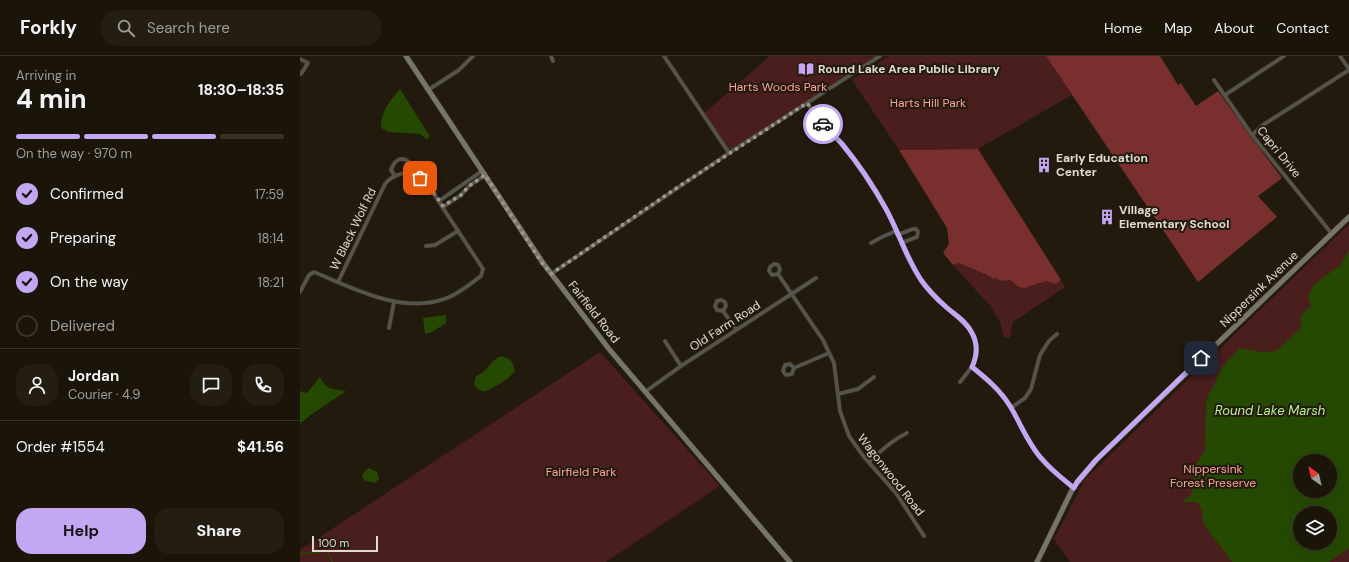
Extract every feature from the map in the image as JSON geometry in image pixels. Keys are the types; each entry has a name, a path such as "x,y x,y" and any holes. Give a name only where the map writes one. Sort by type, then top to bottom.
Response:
{"street":[{"name":"Fairfield Road","path":"406,56 542,263 609,349 790,562"},
{"path":"428,90 459,70 473,56"},
{"path":"551,56 553,61"},
{"path":"664,56 729,153"},
{"path":"551,274 729,153 880,56"},
{"path":"1225,95 1284,56"},
{"path":"1252,135 1263,125 1349,70 1340,56"},
{"path":"300,58 308,63 301,74 300,73"},
{"name":"Capri Drive","path":"1214,80 1252,135 1332,234"},
{"path":"807,103 827,128 842,143 886,209 906,255 922,282 946,307 965,323 972,332 975,342 975,360 972,367 960,382"},
{"path":"300,292 309,275 314,272 352,288 394,302 421,304 446,299 456,295 481,276 483,268 426,182 414,174 405,173 394,176 392,170 394,162 399,159 404,159 411,163 414,168 414,174"},
{"path":"438,199 483,173"},
{"path":"443,206 461,195 483,173"},
{"name":"W Black Wolf Rd","path":"338,282 385,184 394,176"},
{"name":"Nippersink Avenue","path":"1037,562 1077,482 1096,460 1349,217"},
{"path":"871,243 897,233 916,229 918,232 917,237 901,243"},
{"path":"426,246 435,245 458,231"},
{"name":"Wagonwood Road","path":"778,274 823,340 834,363 840,411 845,429 855,446 902,502 924,536"},
{"name":"Old Farm Road","path":"645,392 681,366 816,278"},
{"path":"389,328 394,302"},
{"path":"723,311 736,330"},
{"path":"1011,408 1025,398 1031,389 1040,355 1049,341 1057,334"},
{"path":"665,342 681,366"},
{"path":"794,368 829,353"},
{"path":"972,367 999,390 1042,460 1074,488"},
{"path":"838,394 858,389 874,377"},
{"path":"869,462 890,443 907,433"}],"green space":[{"name":"Harts Woods Park","path":"770,56 879,56 729,153 703,114"},
{"name":"Harts Hill Park","path":"889,56 1046,56 1072,95 978,149 899,150 852,80"},
{"name":"Nippersink Forest Preserve","path":"1349,224 1349,562 1070,562 1054,539 1085,479"},
{"path":"959,263 991,278 1002,281 1010,280 1019,287 1025,288 1046,281 1056,284 1061,280 1065,287 1013,322 1010,338 1004,337 1000,322 991,307 953,265"},
{"name":"Fairfield Park","path":"600,352 720,486 606,562 300,562 300,550"}],"shaded area":[{"path":"1046,56 1160,56 1178,85 1181,83 1196,106 1218,91 1282,178 1258,196 1277,217 1198,282"},
{"path":"978,149 1061,280 1056,284 1046,281 1025,288 1019,287 1010,280 1002,281 992,278 959,263 953,265 943,253 949,244 947,228 899,150"}],"water":[{"path":"400,89 429,135 429,138 426,139 420,134 389,132 381,128 384,112 389,102"},
{"name":"Round Lake Marsh","path":"1349,250 1349,548 1329,562 1232,562 1204,525 1201,508 1197,502 1182,502 1190,496 1192,492 1194,467 1205,451 1206,403 1221,368 1240,348 1261,352 1276,351 1301,328 1301,315 1311,306 1308,296 1314,284 1341,265"},
{"path":"446,315 446,323 432,332 425,334 423,318"},
{"path":"501,356 511,361 515,371 510,377 491,389 481,391 474,384 476,376 484,372 496,358"},
{"path":"320,377 327,387 346,391 309,416 300,424 300,391 307,393"},
{"path":"369,468 377,472 379,479 375,483 365,481 362,477 364,472"}],"waterway":[{"path":"300,553 327,551 332,562"}],"way so far":[{"path":"420,178 426,182 443,206 461,195 469,186 485,175 542,263 551,274 675,189 807,103 823,124"}],"place":[{"name":"Round Lake Area Public Library","path":"806,69"},
{"name":"Early Education Center","path":"1044,165"},
{"name":"Village Elementary School","path":"1107,217"}],"route":[{"path":"823,124 842,143 874,189 886,209 906,255 922,282 946,307 965,323 972,332 976,352 972,367 999,390 1042,460 1074,488 1077,482 1096,460 1201,358"}]}
